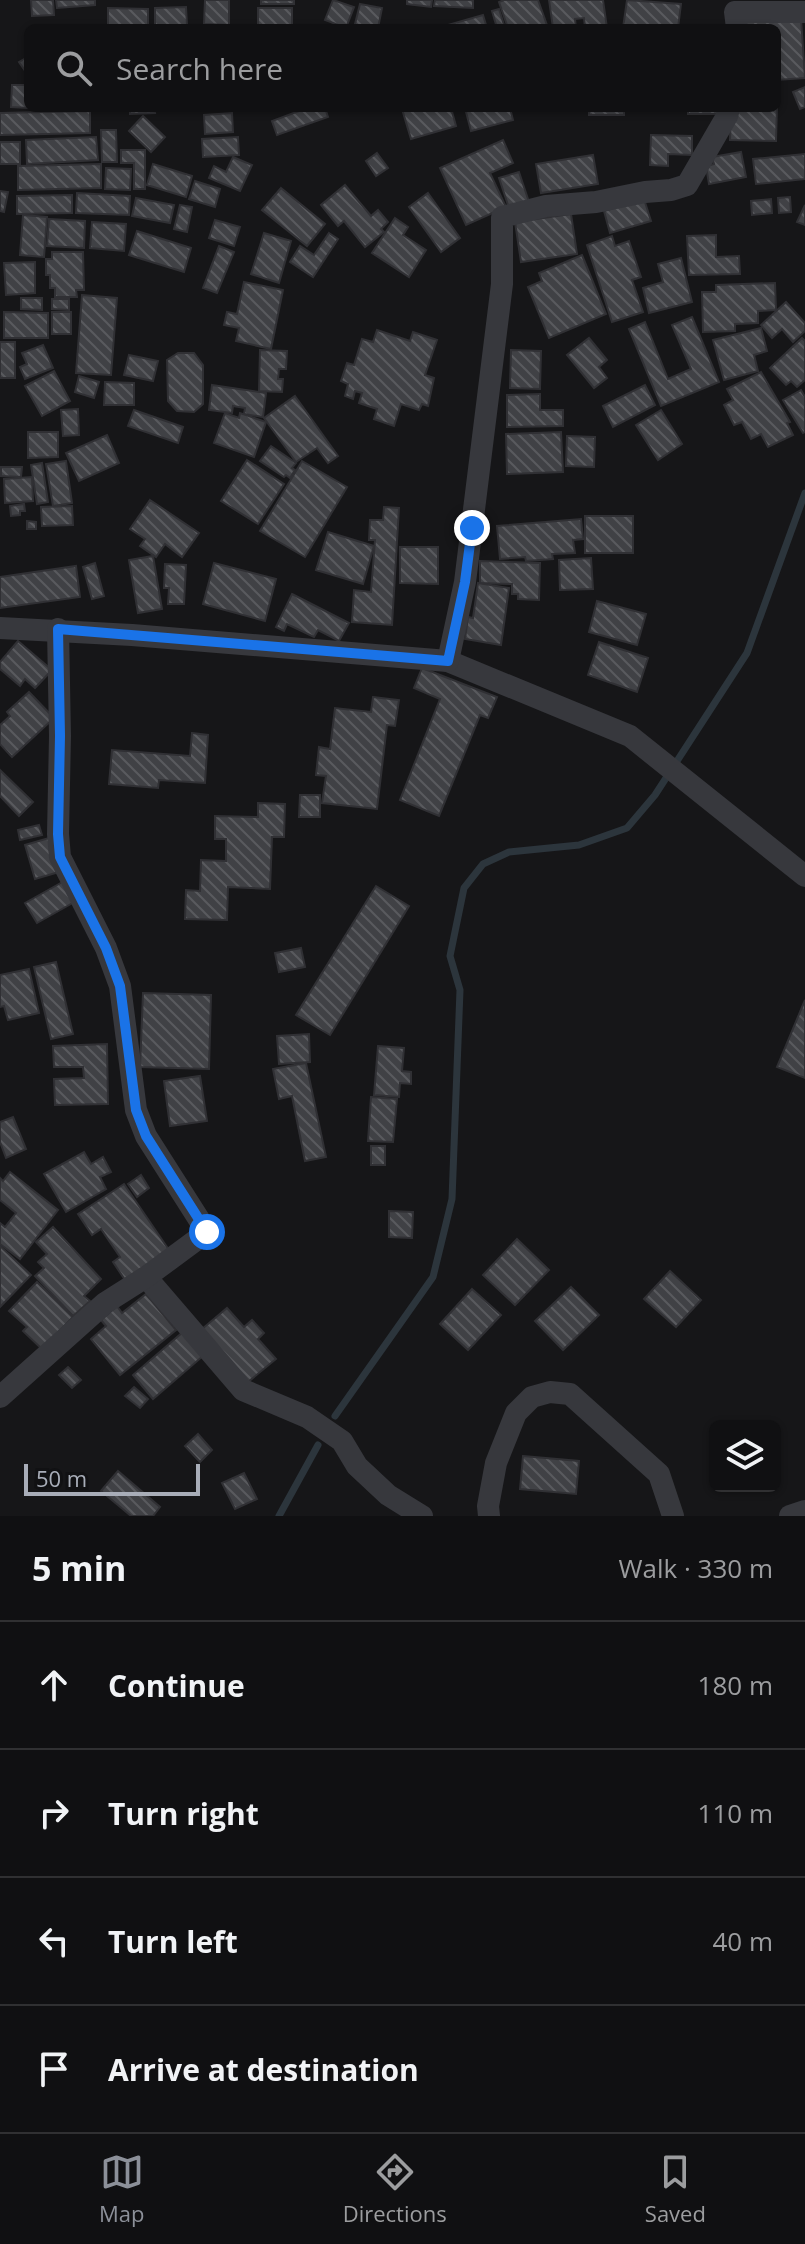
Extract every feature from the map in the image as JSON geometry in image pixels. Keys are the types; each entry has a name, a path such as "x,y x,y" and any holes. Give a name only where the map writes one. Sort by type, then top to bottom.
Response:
{"street":[{"path":"802,0 805,6"},
{"path":"736,24 735,12 805,12"},
{"path":"448,661 465,582 502,284 502,217 546,206 596,202 687,185 728,112"},
{"path":"0,628 58,629 448,661 630,736 805,876"},
{"path":"0,1397 105,1303 207,1232 146,1136 136,1110 120,986 106,948 60,857 58,629"},
{"path":"146,1277 243,1390 307,1417 342,1441 357,1466 388,1495 422,1516"},
{"path":"489,1516 496,1463 516,1413 532,1397 550,1392 570,1394 659,1474 673,1516"},
{"path":"790,1516 805,1511"}],"building":[{"path":"31,0 53,0 54,15 32,16"},
{"path":"56,0 95,0 95,5 57,8"},
{"path":"205,0 229,0 229,24 204,24"},
{"path":"261,0 294,0 294,4 261,4"},
{"path":"333,0 354,7 348,24 325,20"},
{"path":"407,0 432,0 431,7 407,4"},
{"path":"435,0 473,0 473,8 434,6"},
{"path":"538,0 547,24 507,24 499,2"},
{"path":"549,0 603,0 606,24 585,24 584,18 575,19 576,24 552,24"},
{"path":"627,0 681,4 678,24 624,24"},
{"path":"360,4 382,8 379,24 355,24"},
{"path":"186,7 187,24 155,24 155,8"},
{"path":"108,8 148,9 148,24 108,24"},
{"path":"258,8 292,8 292,24 258,24"},
{"path":"499,9 504,24 496,24 492,11"},
{"path":"483,15 486,24 452,24"},
{"path":"801,18 805,78 781,80 781,24 746,22"},
{"path":"12,85 24,85 24,108 11,107"},
{"path":"805,87 805,107 800,109 793,92"},
{"path":"90,112 90,133 0,135 0,113"},
{"path":"296,112 326,112 328,117 277,135 272,121"},
{"path":"403,112 452,112 456,126 411,139"},
{"path":"466,112 511,112 513,120 471,131"},
{"path":"589,112 624,112 624,115 589,115"},
{"path":"688,112 721,112 721,114"},
{"path":"731,112 777,112 776,141 730,140"},
{"path":"232,113 233,132 205,134 204,115"},
{"path":"143,116 165,137 151,152 129,131"},
{"path":"101,130 116,130 117,162 102,162"},
{"path":"651,135 692,136 692,155 668,154 668,166 650,165"},
{"path":"96,137 98,160 27,164 26,140"},
{"path":"238,137 239,155 203,157 202,139"},
{"path":"503,140 513,163 490,173 506,207 466,225 440,168"},
{"path":"0,142 20,142 20,164 0,164"},
{"path":"121,150 145,150 145,189 134,189 134,163 121,163"},
{"path":"741,152 746,177 709,184 706,166 714,164 712,157"},
{"path":"377,153 388,168 376,176 366,161"},
{"path":"805,154 805,179 756,184 753,159"},
{"path":"593,155 598,184 541,193 536,164"},
{"path":"233,157 252,165 240,191 209,178 214,166 226,172"},
{"path":"101,164 101,188 18,190 18,166"},
{"path":"153,164 192,176 186,197 147,185"},
{"path":"106,168 131,169 130,190 105,189"},
{"path":"519,172 529,202 509,208 499,178"},
{"path":"195,181 220,189 215,207 189,199"},
{"path":"345,185 371,216 378,210 388,222 381,229 384,232 365,247 344,221 338,226 321,205"},
{"path":"281,188 325,224 307,246 262,210"},
{"path":"0,191 8,192 4,212 0,211"},
{"path":"77,193 130,196 129,215 76,213"},
{"path":"428,193 460,238 441,252 409,207"},
{"path":"72,195 72,213 17,214 17,196"},
{"path":"790,197 791,212 779,213 778,198"},
{"path":"136,198 174,205 170,223 132,216"},
{"path":"644,199 651,221 610,233 604,211"},
{"path":"771,199 772,213 752,215 751,201"},
{"path":"180,205 192,207 187,232 174,229"},
{"path":"805,205 805,225 797,222"},
{"path":"571,214 577,254 521,262 515,222"},
{"path":"23,215 47,217 44,257 20,255"},
{"path":"395,218 408,227 403,235 426,250 409,277 372,253"},
{"path":"49,219 85,221 84,248 47,246"},
{"path":"215,220 240,227 234,246 209,238"},
{"path":"92,222 126,224 124,251 90,248"},
{"path":"137,231 191,248 184,272 129,255"},
{"path":"264,233 291,241 279,283 251,274"},
{"path":"329,233 338,239 313,277 290,262 300,246 314,255"},
{"path":"716,235 716,257 739,256 740,274 689,275 687,236"},
{"path":"612,236 615,246 629,241 641,277 632,280 643,312 612,322 587,245"},
{"path":"219,246 234,252 217,293 203,288"},
{"path":"52,252 83,252 84,290 76,290 77,297 55,297 55,288 50,288 46,259 52,259"},
{"path":"582,255 606,314 549,338 528,287 542,281 539,273"},
{"path":"681,258 692,302 649,313 643,288 663,282 658,264"},
{"path":"35,262 35,293 6,295 4,263"},
{"path":"244,282 283,290 271,349 236,341 239,328 224,325 227,312 237,314"},
{"path":"775,283 776,310 758,311 758,323 735,324 735,331 703,332 702,292 716,292 716,285"},
{"path":"82,295 117,298 111,375 76,373"},
{"path":"21,298 42,298 42,310 21,309"},
{"path":"52,299 69,299 69,310 52,309"},
{"path":"786,302 805,323 805,331 793,342 782,329 772,338 761,325"},
{"path":"4,312 48,313 48,338 4,338"},
{"path":"52,312 71,312 71,334 52,334"},
{"path":"692,317 719,382 661,406 629,329 645,322 668,379 691,369 672,325"},
{"path":"761,328 767,351 754,355 758,371 724,380 713,340"},
{"path":"377,330 410,341 413,332 437,340 425,375 434,378 428,406 422,404 419,410 401,404 394,426 374,419 377,409 359,403 362,393 355,391 353,399 345,396 348,384 341,381 347,363 354,365 362,339 373,342"},
{"path":"589,338 607,360 599,367 607,378 594,388 567,355"},
{"path":"802,338 805,341 805,380 797,387 791,381 786,385 770,368"},
{"path":"0,342 15,342 15,378 0,378"},
{"path":"43,345 53,368 25,379 20,367 27,364 22,353"},
{"path":"260,350 287,351 286,369 279,369 278,379 283,379 282,392 259,391"},
{"path":"511,350 541,351 540,389 510,388"},
{"path":"178,353 194,353 203,365 203,404 194,412 177,411 168,401 167,360"},
{"path":"129,355 158,361 153,381 124,375"},
{"path":"54,371 70,401 42,416 25,386"},
{"path":"761,372 790,422 787,423 793,435 768,447 761,434 751,439 742,422 734,425 724,405 733,400 727,389"},
{"path":"79,376 99,382 94,398 75,392"},
{"path":"105,382 134,383 134,405 104,405"},
{"path":"212,385 266,393 263,417 244,414 245,408 233,406 232,413 209,410"},
{"path":"645,385 655,405 613,427 603,406"},
{"path":"801,390 805,397 803,433 783,400"},
{"path":"540,394 540,410 563,410 563,426 507,427 507,395"},
{"path":"295,396 338,456 328,463 317,448 296,462 264,418"},
{"path":"78,409 79,435 63,436 61,410"},
{"path":"134,410 183,427 178,443 128,426"},
{"path":"661,410 682,444 658,460 636,425"},
{"path":"225,413 239,418 240,413 266,422 254,457 214,443"},
{"path":"28,432 58,432 58,457 28,458"},
{"path":"561,432 563,472 507,474 506,434"},
{"path":"107,435 119,463 79,481 66,453"},
{"path":"567,436 595,437 594,467 566,466"},
{"path":"271,446 296,463 290,478 260,461"},
{"path":"247,460 284,484 258,524 221,501"},
{"path":"66,461 72,503 53,506 46,464"},
{"path":"302,461 347,487 305,557 260,531"},
{"path":"42,463 48,502 37,504 31,465"},
{"path":"1,467 22,467 21,477 1,476"},
{"path":"32,477 33,501 5,503 4,479"},
{"path":"150,500 199,533 182,557 165,544 156,557 140,546 145,539 130,529"},
{"path":"24,504 25,511 11,516 10,506"},
{"path":"72,506 73,525 42,526 41,507"},
{"path":"384,507 399,508 392,625 352,622 354,590 371,592 375,540 369,540 370,520 383,520"},
{"path":"585,516 633,516 633,553 585,553"},
{"path":"581,519 583,539 573,540 575,553 552,554 553,559 500,559 497,526"},
{"path":"27,521 36,522 36,529 27,529"},
{"path":"328,532 374,546 363,584 316,570"},
{"path":"400,547 438,547 438,584 400,583"},
{"path":"153,556 162,609 138,613 129,560"},
{"path":"591,558 593,589 560,590 559,560"},
{"path":"480,561 540,563 539,600 518,599 518,594 512,594 512,584 480,583"},
{"path":"95,563 104,596 92,599 83,567"},
{"path":"214,563 276,579 265,621 203,604"},
{"path":"165,564 186,565 184,604 168,604 169,588 164,588"},
{"path":"76,566 80,597 0,608 0,577"},
{"path":"478,583 509,588 501,645 465,639 468,617 473,618"},
{"path":"292,594 349,623 339,641 318,630 314,637 287,624 284,631 276,627"},
{"path":"597,601 646,614 637,645 589,632"},
{"path":"18,641 52,670 35,688 25,679 20,686 0,669 0,662"},
{"path":"599,642 648,658 637,692 588,675"},
{"path":"422,668 497,697 488,718 480,715 439,816 400,800 440,699 414,688"},
{"path":"29,692 54,718 12,757 0,744 0,725 10,716 7,712"},
{"path":"373,697 399,700 395,726 387,725 377,809 322,803 326,776 316,775 319,747 330,749 335,708 371,712"},
{"path":"192,733 208,735 205,783 159,780 158,788 109,784 112,750 190,756"},
{"path":"0,770 33,802 19,816 0,796"},
{"path":"300,795 320,795 320,817 299,817"},
{"path":"258,803 285,804 284,837 272,837 270,889 228,887 227,920 185,919 186,890 200,891 201,860 226,861 226,839 215,839 215,816 258,817"},
{"path":"39,825 42,835 20,840 18,830"},
{"path":"49,838 59,872 35,879 25,845"},
{"path":"66,880 78,900 37,923 25,903"},
{"path":"376,886 409,906 330,1035 296,1015"},
{"path":"301,948 305,967 279,972 275,953"},
{"path":"56,962 73,1034 51,1039 34,967"},
{"path":"29,969 39,1013 8,1020 4,1006 0,1007 0,975"},
{"path":"143,993 211,995 209,1069 140,1067"},
{"path":"805,1000 805,1078 777,1067"},
{"path":"309,1034 310,1062 279,1064 277,1036"},
{"path":"107,1044 108,1104 55,1105 54,1079 84,1078 83,1067 54,1067 53,1046"},
{"path":"378,1046 404,1048 402,1071 411,1072 411,1084 400,1083 399,1097 374,1095"},
{"path":"306,1063 326,1157 305,1161 292,1096 279,1099 273,1069"},
{"path":"200,1076 207,1121 170,1126 164,1081"},
{"path":"371,1097 397,1099 393,1142 368,1141"},
{"path":"13,1117 26,1149 6,1158 0,1142 0,1122"},
{"path":"371,1146 385,1146 385,1165 371,1165"},
{"path":"84,1152 91,1164 103,1157 111,1172 100,1177 106,1189 66,1212 44,1174"},
{"path":"10,1172 58,1210 20,1259 0,1244 0,1223 5,1227 16,1213 0,1200 0,1178 3,1181"},
{"path":"141,1175 149,1188 137,1197 128,1184"},
{"path":"124,1184 169,1250 125,1280 113,1262 120,1257 101,1229 92,1235 78,1214"},
{"path":"389,1211 413,1212 412,1238 389,1237"},
{"path":"53,1227 101,1279 84,1296 90,1301 73,1316 35,1276 44,1268 38,1262 47,1254 36,1242"},
{"path":"517,1239 549,1270 515,1305 483,1275"},
{"path":"0,1246 31,1275 0,1307"},
{"path":"670,1271 701,1300 676,1327 644,1299"},
{"path":"37,1282 73,1317 42,1349 23,1331 27,1327 9,1311"},
{"path":"571,1287 599,1315 563,1350 535,1321"},
{"path":"472,1289 501,1315 468,1350 440,1324"},
{"path":"146,1294 176,1330 120,1375 91,1339 106,1326 101,1320 117,1306 122,1313"},
{"path":"227,1308 244,1327 252,1320 264,1333 258,1339 276,1359 248,1382 202,1329"},
{"path":"183,1332 203,1356 153,1399 133,1375"},
{"path":"68,1367 81,1380 72,1388 59,1375"},
{"path":"134,1387 148,1399 140,1408 125,1396"},
{"path":"198,1434 212,1450 200,1462 185,1446"},
{"path":"523,1456 579,1461 576,1494 520,1489"},
{"path":"118,1471 160,1507 153,1516 131,1516 101,1491"},
{"path":"244,1473 257,1499 235,1509 222,1483"}],"waterway":[{"path":"335,1416 433,1277 452,1199 460,990 450,956 464,888 483,864 509,852 579,845 627,828 655,795 747,653 805,493"},
{"path":"279,1516 318,1445"}],"route":[{"path":"207,1232 146,1136 136,1110 120,986 106,948 60,857 58,629 448,661 465,582 472,528"}]}
